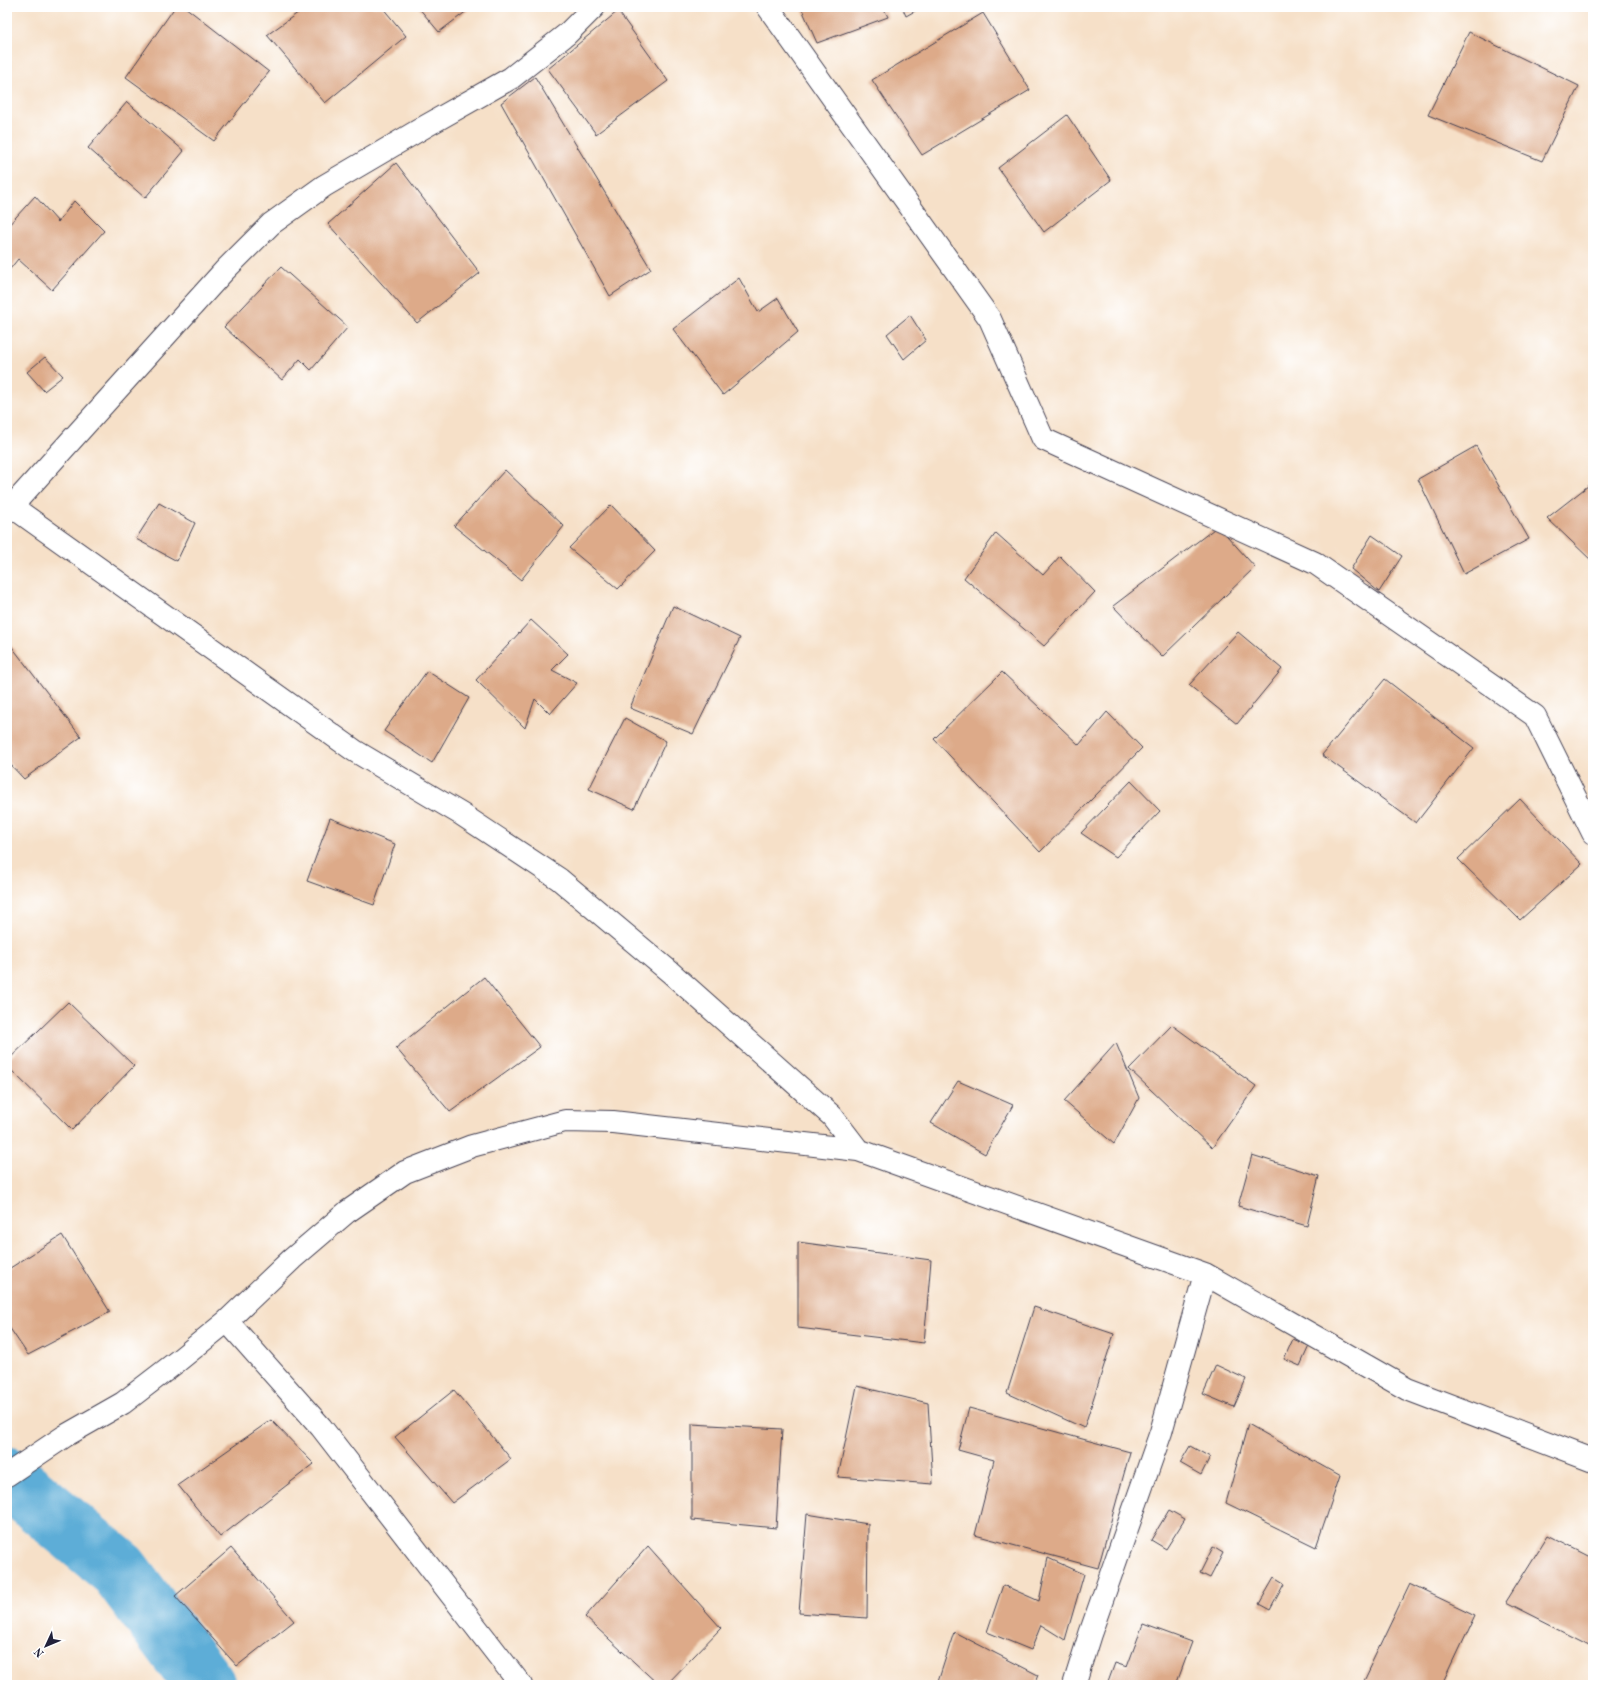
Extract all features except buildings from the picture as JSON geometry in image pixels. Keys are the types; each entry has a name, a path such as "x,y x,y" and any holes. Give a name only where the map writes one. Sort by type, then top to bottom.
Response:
{"street":[{"path":"594,7 567,34 512,78 426,126 324,186 271,224 224,271 10,504 355,751 461,814 559,879 670,972 832,1116 858,1150"},
{"path":"768,7 990,319 1043,439 1315,563 1535,716 1593,833"},
{"path":"7,1475 65,1436 123,1403 227,1321 292,1259 347,1212 405,1172 472,1146 565,1121 613,1122 858,1150 1205,1274 1407,1389 1593,1460"},
{"path":"1074,1685 1090,1634 1162,1432 1205,1274"},
{"path":"227,1321 321,1427 521,1685"}],"waterway":[{"path":"7,1477 119,1570 205,1685"}]}
